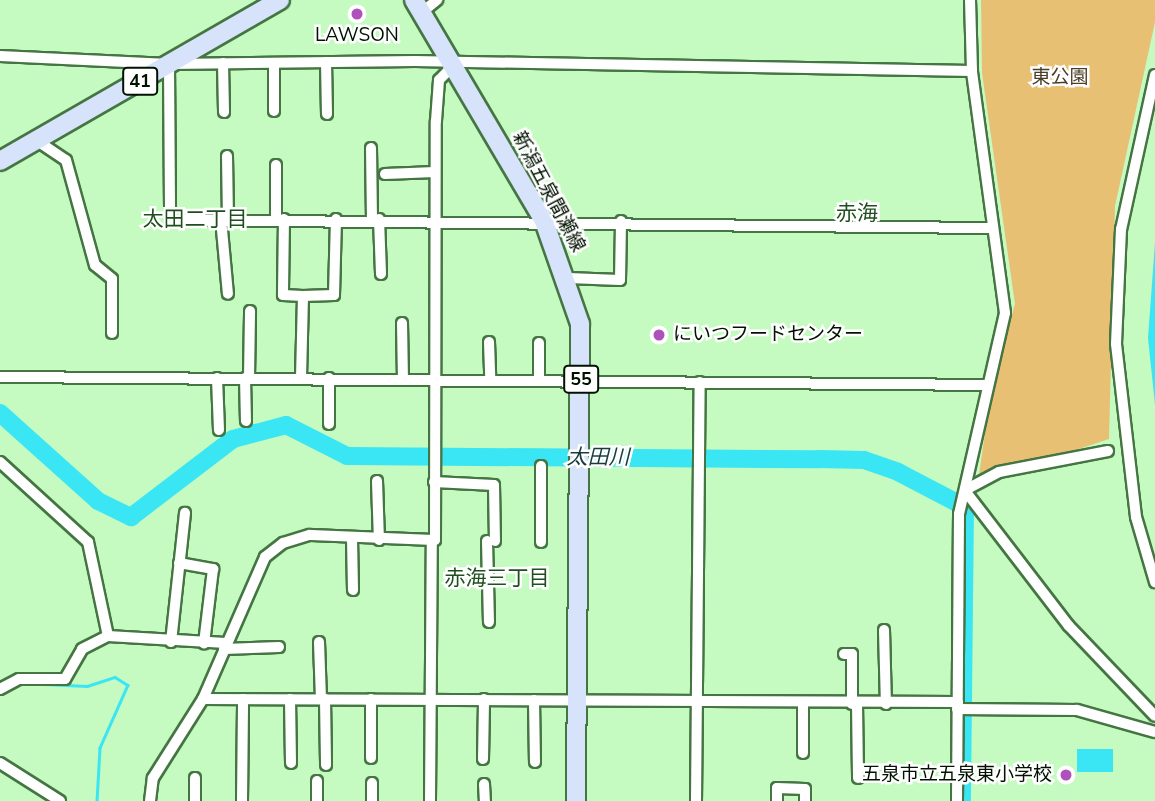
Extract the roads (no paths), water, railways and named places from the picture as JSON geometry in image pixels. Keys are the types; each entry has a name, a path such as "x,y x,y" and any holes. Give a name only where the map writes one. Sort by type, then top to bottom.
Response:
{"main road":[{"name":"41","path":"0,161 280,0"},
{"name":"新潟五泉間瀬線","path":"417,7 544,221 568,278 580,324 576,801"}],"street":[{"path":"417,7 437,0"},
{"path":"957,801 961,707 958,536 1005,313 972,71 970,0"},
{"path":"0,57 169,64 326,62 453,66 972,71"},
{"path":"326,62 327,114"},
{"path":"223,63 224,112"},
{"path":"274,63 274,111"},
{"path":"169,64 170,220 621,221 993,228"},
{"path":"430,801 435,172 439,80 453,66"},
{"path":"1155,75 1121,229 1115,344 1136,517 1155,582"},
{"path":"36,140 66,160 95,265 112,279 112,333"},
{"path":"370,148 381,274"},
{"path":"227,156 225,220 228,293"},
{"path":"276,165 283,295 334,295 336,219"},
{"path":"385,174 435,172"},
{"path":"568,278 620,279 621,221"},
{"path":"301,378 303,296"},
{"path":"246,421 250,311"},
{"path":"402,323 403,379"},
{"path":"489,342 489,380"},
{"path":"539,343 539,381"},
{"path":"0,377 988,385"},
{"path":"217,378 219,430"},
{"path":"329,378 329,424"},
{"path":"696,801 700,382"},
{"path":"967,490 999,472 1108,451"},
{"path":"0,462 88,542 108,636"},
{"path":"541,466 541,542"},
{"path":"377,481 379,540"},
{"path":"434,482 494,485 489,622"},
{"path":"967,490 1069,626 1155,716"},
{"path":"171,642 185,513"},
{"path":"150,801 153,778 203,699 265,557 283,543 310,536 432,543"},
{"path":"352,538 352,590"},
{"path":"179,563 213,569 204,643"},
{"path":"884,630 886,704"},
{"path":"1,687 65,679 82,649 108,636 225,646 279,647"},
{"path":"319,642 326,765"},
{"path":"844,654 852,654 858,778"},
{"path":"203,699 534,699 886,704 1077,710 1155,732"},
{"path":"242,801 243,699"},
{"path":"290,699 291,763"},
{"path":"371,699 372,758"},
{"path":"483,759 484,699"},
{"path":"534,699 536,762"},
{"path":"803,704 803,753"},
{"path":"0,763 60,801"},
{"path":"195,778 195,801"},
{"path":"317,781 317,801"},
{"path":"372,783 372,801"},
{"path":"484,784 485,801"},
{"path":"777,801 777,788 805,789 805,801"}],"water":[{"path":"1155,242 1155,405 1148,338"},
{"path":"1077,749 1113,749 1113,772 1077,772"}],"waterway":[{"name":"太田川","path":"0,413 98,501 131,517 233,439 286,425 347,456 864,460 898,472 965,507 962,801"},
{"path":"44,684 87,686 115,677 128,685 100,748 97,801"}],"place":[{"name":"LAWSON","path":"357,14"},
{"name":"にいつフードセンター","path":"659,335"},
{"name":"五泉市立五泉東小学校","path":"1066,775"}],"district":[{"name":"赤海","path":"857,213"},
{"name":"太田二丁目","path":"195,219"},
{"name":"赤海三丁目","path":"497,578"}],"park label":[{"name":"東公園","path":"1060,78"}]}
